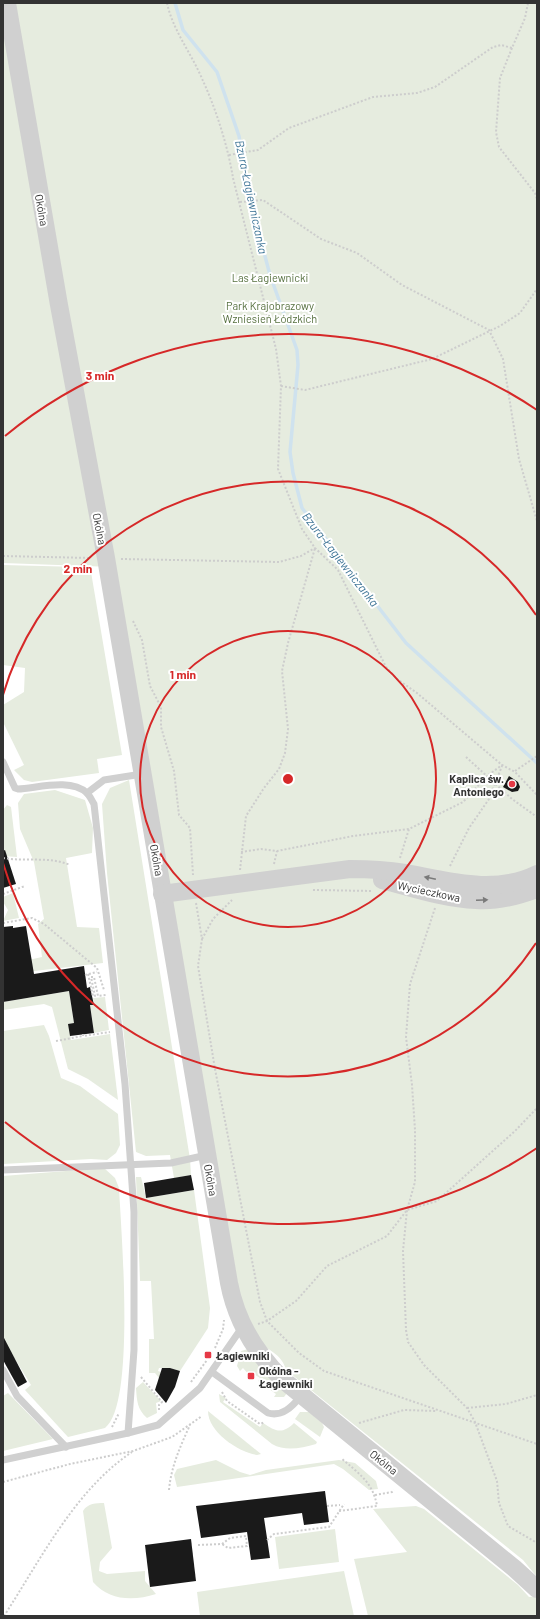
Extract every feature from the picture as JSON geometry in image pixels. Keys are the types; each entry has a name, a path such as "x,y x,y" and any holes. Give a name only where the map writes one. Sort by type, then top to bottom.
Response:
{"street":[{"name":"Okólna","path":"7,3 56,289 106,558 231,1294 243,1326 266,1362 282,1380 502,1558 537,1589"},
{"name":"Wycieczkowa","path":"162,894 320,873 443,888 493,886 515,882 537,874"},
{"name":"Wycieczkowa","path":"443,888 477,900 498,899 537,889"}],"lane":[{"path":"3,762 15,788 62,785 76,787 87,793 94,804 125,1084 134,1212 134,1350 128,1433"},
{"path":"87,793 104,780 142,774"},
{"path":"3,1170 171,1163 207,1155"},
{"path":"3,1460 148,1429 165,1421 200,1388 243,1326"},
{"path":"3,1370 17,1396 66,1447"},
{"path":"212,1372 268,1413 273,1414 286,1411 301,1396"}],"path":[{"path":"167,3 170,18 204,81 229,155 276,349 280,386 278,469 302,529 315,548 338,570 386,667 397,679 417,693 502,765 515,772 537,795"},
{"path":"528,3 525,18 500,78 496,132 499,147 535,193 537,200"},
{"path":"229,155 238,155 258,150 289,128 373,97 417,93 435,88 493,47 501,45 512,48"},
{"path":"240,202 263,200 321,240 357,253 402,285 489,330 503,359 519,459 537,521"},
{"path":"280,386 305,390 432,360 520,313 537,289"},
{"path":"3,556 279,562 301,556 315,548"},
{"path":"240,877 241,852 246,816 264,788 279,769 285,753 288,729 282,671 288,643 315,548"},
{"path":"132,617 142,640 150,686 161,707 161,728 174,771 178,815 190,828 194,889 202,939 198,966 215,1068 260,1302 268,1321 299,1353 324,1371 537,1444"},
{"path":"515,772 537,756"},
{"path":"466,757 512,799 537,817"},
{"path":"241,852 261,849 277,851 353,836 409,829 463,802 487,776 502,765"},
{"path":"502,765 489,799 469,828 446,874 443,888 423,941 410,984 406,1037 412,1085 415,1130 415,1182 407,1210 403,1251 406,1330 408,1342 424,1365 467,1408 475,1422 497,1481 499,1503 508,1526 537,1543"},
{"path":"398,864 409,829"},
{"path":"3,858 14,860 57,860 70,865"},
{"path":"3,894 25,886"},
{"path":"306,890 375,891"},
{"path":"202,939 213,919 232,899"},
{"path":"3,923 32,918 44,924 97,968 107,1002"},
{"path":"97,972 87,974 93,996 95,996 91,977 94,977 98,996 106,995"},
{"path":"56,1041 83,1035 111,1032 110,1025"},
{"path":"268,1321 296,1301 327,1266 388,1236 407,1210 437,1201 515,1132 537,1108"},
{"path":"214,1350 223,1329 224,1316"},
{"path":"187,1388 210,1355"},
{"path":"132,1375 140,1376 162,1402 159,1405 160,1413"},
{"path":"467,1408 506,1404 537,1395"},
{"path":"110,1430 115,1423 121,1407"},
{"path":"356,1424 404,1410 440,1411"},
{"path":"3,1482 70,1464 133,1451 172,1437 202,1416"},
{"path":"170,1490 171,1476 176,1459 190,1424"},
{"path":"4,1616 65,1521 103,1475 116,1462 133,1451"},
{"path":"339,1511 378,1506 375,1495 365,1479 341,1458"},
{"path":"375,1495 392,1492 395,1488"},
{"path":"267,1540 274,1534 329,1528 344,1504"},
{"path":"327,1506 340,1505"},
{"path":"198,1545 222,1544 230,1538 246,1536 247,1546 228,1548 222,1544"}],"green space":[{"name":"Las Łagiewnicki","path":"3,3 537,3 537,1577 523,1560 286,1370 280,1358 253,1338 246,1327 113,567 3,563"},
{"path":"3,565 80,567 91,572 122,755 97,759 99,773 32,782 24,780 14,770 24,765 3,722 3,705 24,692 25,668 3,665"},
{"path":"129,780 190,1159 191,1175 174,1178 170,1155 146,1156 136,1152 107,873 102,804 110,788"},
{"path":"55,790 85,800 93,828 92,853 66,858 77,927 99,928 103,963 26,972 24,961 42,957 38,924 44,919 34,862 20,829 18,803 24,794"},
{"path":"7,805 11,807 17,857 3,856 3,810"},
{"path":"13,893 19,918 3,921 8,910 3,902 3,897"},
{"path":"69,991 74,1023 69,1024 71,1040 110,1034 118,1100 88,1079 68,1069 52,1007 44,1004 3,1010 3,1002"},
{"path":"105,997 109,1030 94,1033 90,1005 94,1004 93,998"},
{"path":"44,1025 49,1036 61,1078 80,1086 118,1114 120,1145 116,1153 107,1160 91,1159 3,1164 3,1031"},
{"path":"104,1168 115,1178 119,1188 124,1276 124,1353 121,1387 115,1413 105,1428 68,1437 25,1390 31,1385 7,1346 3,1348 3,1176"},
{"path":"136,1177 141,1177 146,1198 194,1190 210,1308 208,1328 180,1371 170,1368 159,1368 158,1371 161,1372 159,1378 155,1373 149,1373 149,1339 154,1339 151,1281 140,1281"},
{"path":"248,1349 287,1393 284,1397 274,1397 276,1394 258,1381 260,1378 252,1373 250,1376 243,1368 240,1371 237,1366 241,1351"},
{"path":"143,1382 161,1401 156,1403 157,1413 147,1418 139,1408 136,1388"},
{"path":"8,1393 53,1439 3,1451 3,1396"},
{"path":"219,1394 226,1398 223,1402 260,1427 263,1423 275,1430 282,1430 290,1427 294,1423 317,1442 316,1444 288,1449 272,1444 220,1402"},
{"path":"208,1411 261,1454 257,1455 241,1450 225,1440 213,1426 209,1419"},
{"path":"300,1412 309,1412 322,1423 324,1427 320,1437 295,1419"},
{"path":"216,1460 240,1472 250,1475 266,1470 339,1460 355,1463 376,1481 378,1489 369,1490 343,1469 334,1464 177,1487 174,1475 177,1469"},
{"path":"95,1503 104,1503 112,1548 100,1562 99,1571 107,1574 145,1571 145,1581 156,1594 139,1598 122,1598 106,1593 93,1582 83,1511 85,1508"},
{"path":"416,1506 424,1509 518,1585 529,1597 537,1596 537,1616 368,1616 354,1559 407,1552 373,1509"},
{"path":"335,1529 339,1562 279,1569 275,1537"},
{"path":"344,1571 354,1616 200,1616 197,1592"}],"building":[{"name":"Kaplica św. Antoniego","path":"509,776 518,782 520,787 518,791 512,792 503,787"},
{"path":"5,850 16,884 3,888 3,851"},
{"path":"13,926 13,928 26,926 34,974 84,966 87,988 90,987 94,1005 90,1005 94,1033 70,1036 68,1024 74,1023 69,991 3,1002 3,927"},
{"path":"191,1175 194,1190 146,1198 144,1183"},
{"path":"3,1336 27,1382 18,1387 3,1360"},
{"path":"162,1368 170,1368 180,1371 175,1387 166,1403 155,1390"},
{"path":"325,1491 329,1522 304,1525 302,1513 264,1518 270,1558 251,1560 247,1532 201,1538 196,1506"},
{"path":"191,1539 196,1581 150,1587 145,1545"}],"waterway":[{"name":"Bzura-Łagiewniczanka","path":"175,3 183,30 217,72 239,136 250,200 270,275 297,350 298,365 290,452 293,473 302,508 406,643 537,763"}],"place":[{"name":"Kaplica św. Antoniego","path":"512,784"},
{"name":"Łagiewniki","path":"208,1355"},
{"name":"Okólna - Łagiewniki","path":"251,1376"}],"park label":[{"name":"Park Krajobrazowy Wzniesień Łódzkich","path":"270,311"}]}
